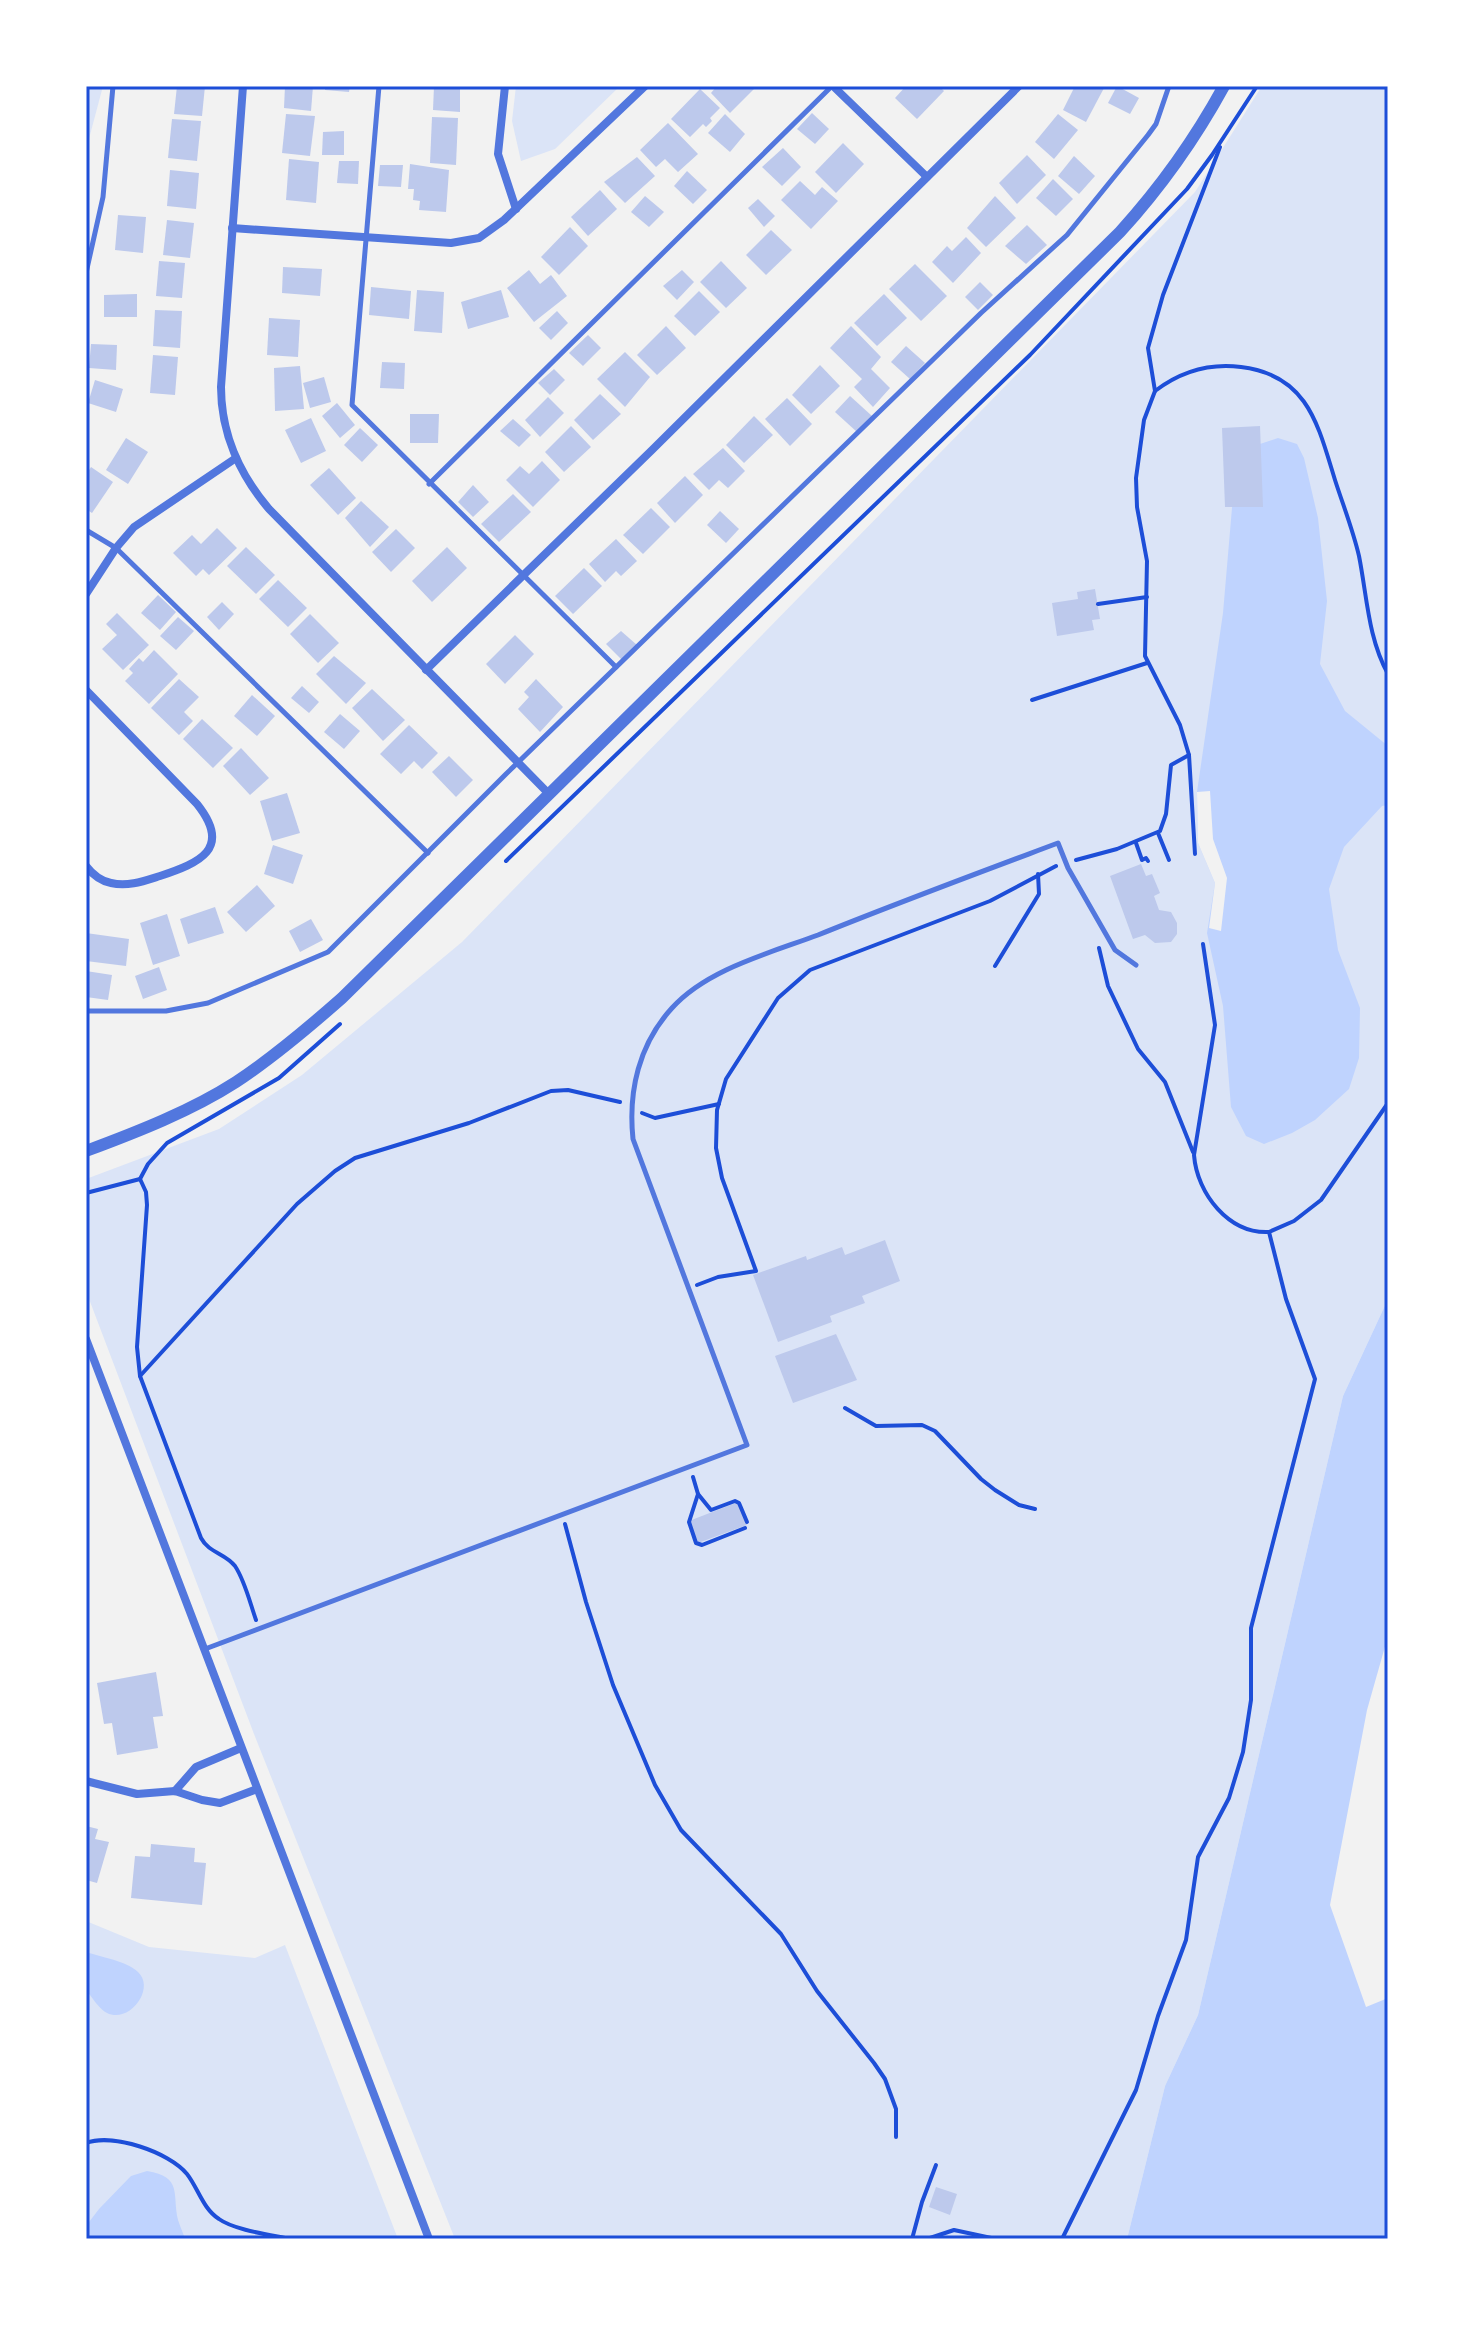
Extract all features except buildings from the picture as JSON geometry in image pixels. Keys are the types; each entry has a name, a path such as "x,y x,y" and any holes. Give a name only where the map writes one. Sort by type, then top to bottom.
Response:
{"street":[{"path":"243,86 221,399 226,429 236,458 246,479 269,509 549,794"},
{"path":"505,86 498,154 516,209"},
{"path":"232,228 465,242 492,230 645,86"},
{"path":"833,86 927,177"},
{"path":"426,670 1019,86"},
{"path":"86,1151 194,1106 235,1083 285,1047 342,998 1120,232 1182,157 1224,86"},
{"path":"86,594 116,548 145,519 236,458"},
{"path":"86,690 197,804 211,831 209,848 198,863 142,882 108,883 86,866"},
{"path":"86,1339 429,2239"},
{"path":"175,1791 196,1767 241,1748"},
{"path":"86,1781 137,1794 175,1791 220,1803 257,1789"}],"lane":[{"path":"86,273 103,197 113,86"},
{"path":"379,86 352,405 616,667"},
{"path":"429,484 833,86"},
{"path":"86,1011 166,1011 208,1003 328,952 616,667 981,313 1067,235 1156,124 1169,86"},
{"path":"86,530 116,548 428,853"},
{"path":"205,1649 747,1445 635,1148 631,1107 639,1063 661,1021 689,992 746,963 1058,843 1115,950 1136,965"}],"path":[{"path":"1195,854 1189,755 1174,711 1147,663 1147,561 1137,507 1136,478 1144,420 1155,391 1148,348 1163,295 1222,140"},
{"path":"1155,391 1192,372 1227,366 1258,369 1287,382 1297,392 1319,429 1359,556 1372,632 1388,674"},
{"path":"1098,604 1147,597"},
{"path":"1032,700 1147,663"},
{"path":"687,1288 718,1277 756,1271 727,1196 715,1137 726,1079 778,998 810,970 990,901 1038,874 1158,833 1166,814 1169,769 1174,762 1189,755"},
{"path":"1158,833 1169,860"},
{"path":"1136,843 1142,860 1146,858 1148,861"},
{"path":"995,966 1039,894 1038,874"},
{"path":"1098,943 1108,986 1138,1049 1165,1082 1194,1155 1198,1179 1224,1215 1245,1230 1269,1232 1307,1214 1321,1200 1388,1103"},
{"path":"1194,1155 1215,1025 1203,944"},
{"path":"140,1376 297,1204 355,1158 469,1123 551,1091 568,1090 618,1101 655,1118 719,1104"},
{"path":"86,1193 140,1179 146,1192 137,1347 140,1376 204,1545 229,1560 236,1568 259,1630"},
{"path":"1062,2239 1136,2090 1158,2016 1186,1940 1198,1857 1229,1798 1243,1752 1251,1700 1251,1628 1315,1379 1286,1299 1269,1232"},
{"path":"845,1408 876,1426 922,1425 935,1431 981,1479 1006,1498 1035,1509"},
{"path":"690,1467 698,1494 711,1510 735,1501 739,1503 746,1525 702,1545 697,1544 689,1522 698,1494"},
{"path":"560,1515 567,1528 586,1602 613,1685 655,1785 681,1830 781,1934 817,1991 885,2079 896,2109 896,2137"},
{"path":"86,2143 112,2139 164,2157 185,2171 208,2210 221,2221 290,2239"},
{"path":"912,2239 936,2165"},
{"path":"927,2239 954,2230 996,2239"}],"shaded area":[{"path":"86,86 103,86 86,150"},
{"path":"516,86 620,86 555,149 521,161 512,121"},
{"path":"1262,86 1388,86 1388,1299 1343,1396 1198,2015 1165,2086 1127,2239 455,2239 254,1734 86,1291 86,1179 219,1129 302,1075 462,942 1195,192"},
{"path":"86,1921 149,1947 255,1958 285,1945 398,2239 86,2239"}],"water":[{"path":"1278,438 1297,444 1304,458 1318,518 1327,601 1320,664 1345,711 1388,746 1388,805 1382,806 1344,847 1329,889 1338,950 1360,1008 1359,1058 1349,1089 1315,1120 1264,1144 1246,1136 1231,1107 1223,1006 1207,933 1215,883 1198,843 1197,792 1223,613 1235,473 1257,445"},
{"path":"1388,1299 1388,1636 1367,1710 1330,1905 1366,2007 1388,1998 1388,2239 1127,2239 1165,2086 1198,2015 1343,1396"},
{"path":"86,1952 121,1962 138,1972 144,1987 138,2003 124,2014 104,2011 86,1990"},
{"path":"147,2171 171,2182 185,2239 86,2239 86,2226 99,2209 131,2176"}],"pier":[{"path":"1210,791 1213,839 1227,878 1221,931 1209,928 1215,883 1198,843 1197,792"}]}
